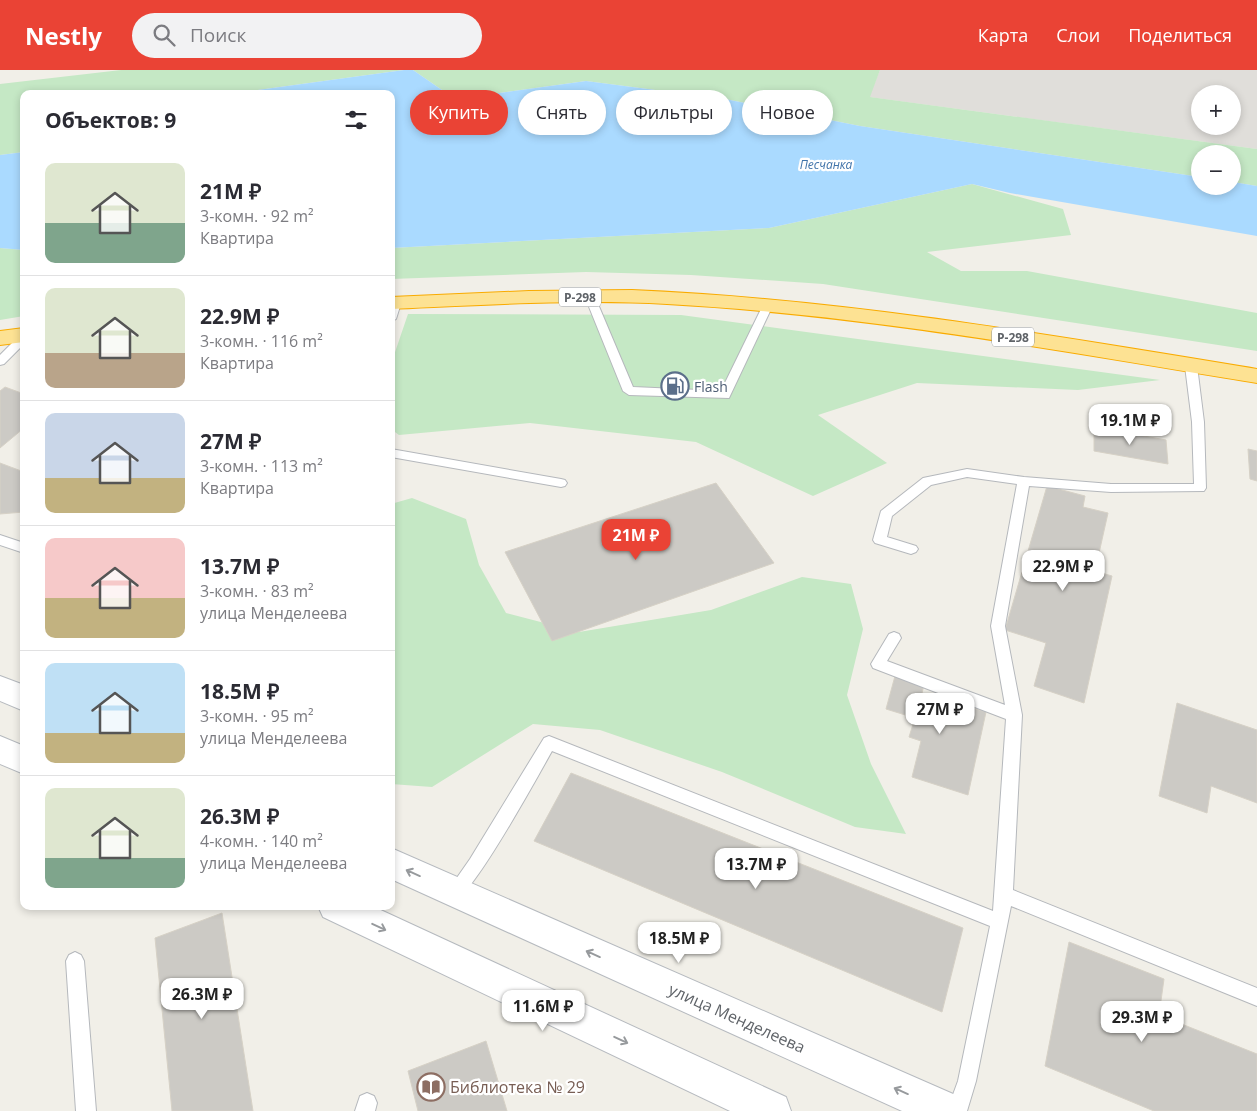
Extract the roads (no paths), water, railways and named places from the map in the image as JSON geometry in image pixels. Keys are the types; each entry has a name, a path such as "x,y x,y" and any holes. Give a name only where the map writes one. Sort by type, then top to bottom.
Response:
{"highway":[{"name":"Р-298","path":"395,308 590,297 666,298 768,305 994,333 1257,376"},
{"path":"0,338 20,336"}],"street":[{"path":"0,688 20,697"},
{"path":"0,749 20,758"},
{"name":"улица Менделеева","path":"395,865 946,1111"},
{"path":"344,910 772,1111"}],"lane":[{"path":"590,297 629,391 687,394 726,395 768,305"},
{"path":"0,361 20,340"},
{"path":"911,549 880,540 886,514 927,481 967,473 1024,481 1111,488 1200,488 1198,422 1192,366"},
{"path":"395,454 561,483"},
{"path":"957,1111 967,1081 1004,895 1014,715 998,626 1024,481"},
{"path":"0,540 20,547"},
{"path":"894,638 878,664 1014,715"},
{"path":"455,892 476,864 549,743 1000,922"},
{"path":"1004,895 1257,996"},
{"path":"75,961 86,1111"}],"water":[{"name":"Песчанка","path":"413,70 442,90 410,90 410,135 508,135 508,92 518,90 518,135 606,135 606,90 520,90 586,81 656,90 616,90 616,135 732,135 732,100 742,102 742,135 833,135 833,121 1191,176 1191,195 1241,195 1241,183 1257,186 1257,236 1010,193 972,184 769,228 395,248 395,90 258,90"},
{"path":"20,152 20,250 0,248 0,155"}],"place":[{"name":"Flash","path":"675,386"},
{"name":"Библиотека № 29","path":"431,1087"}]}
